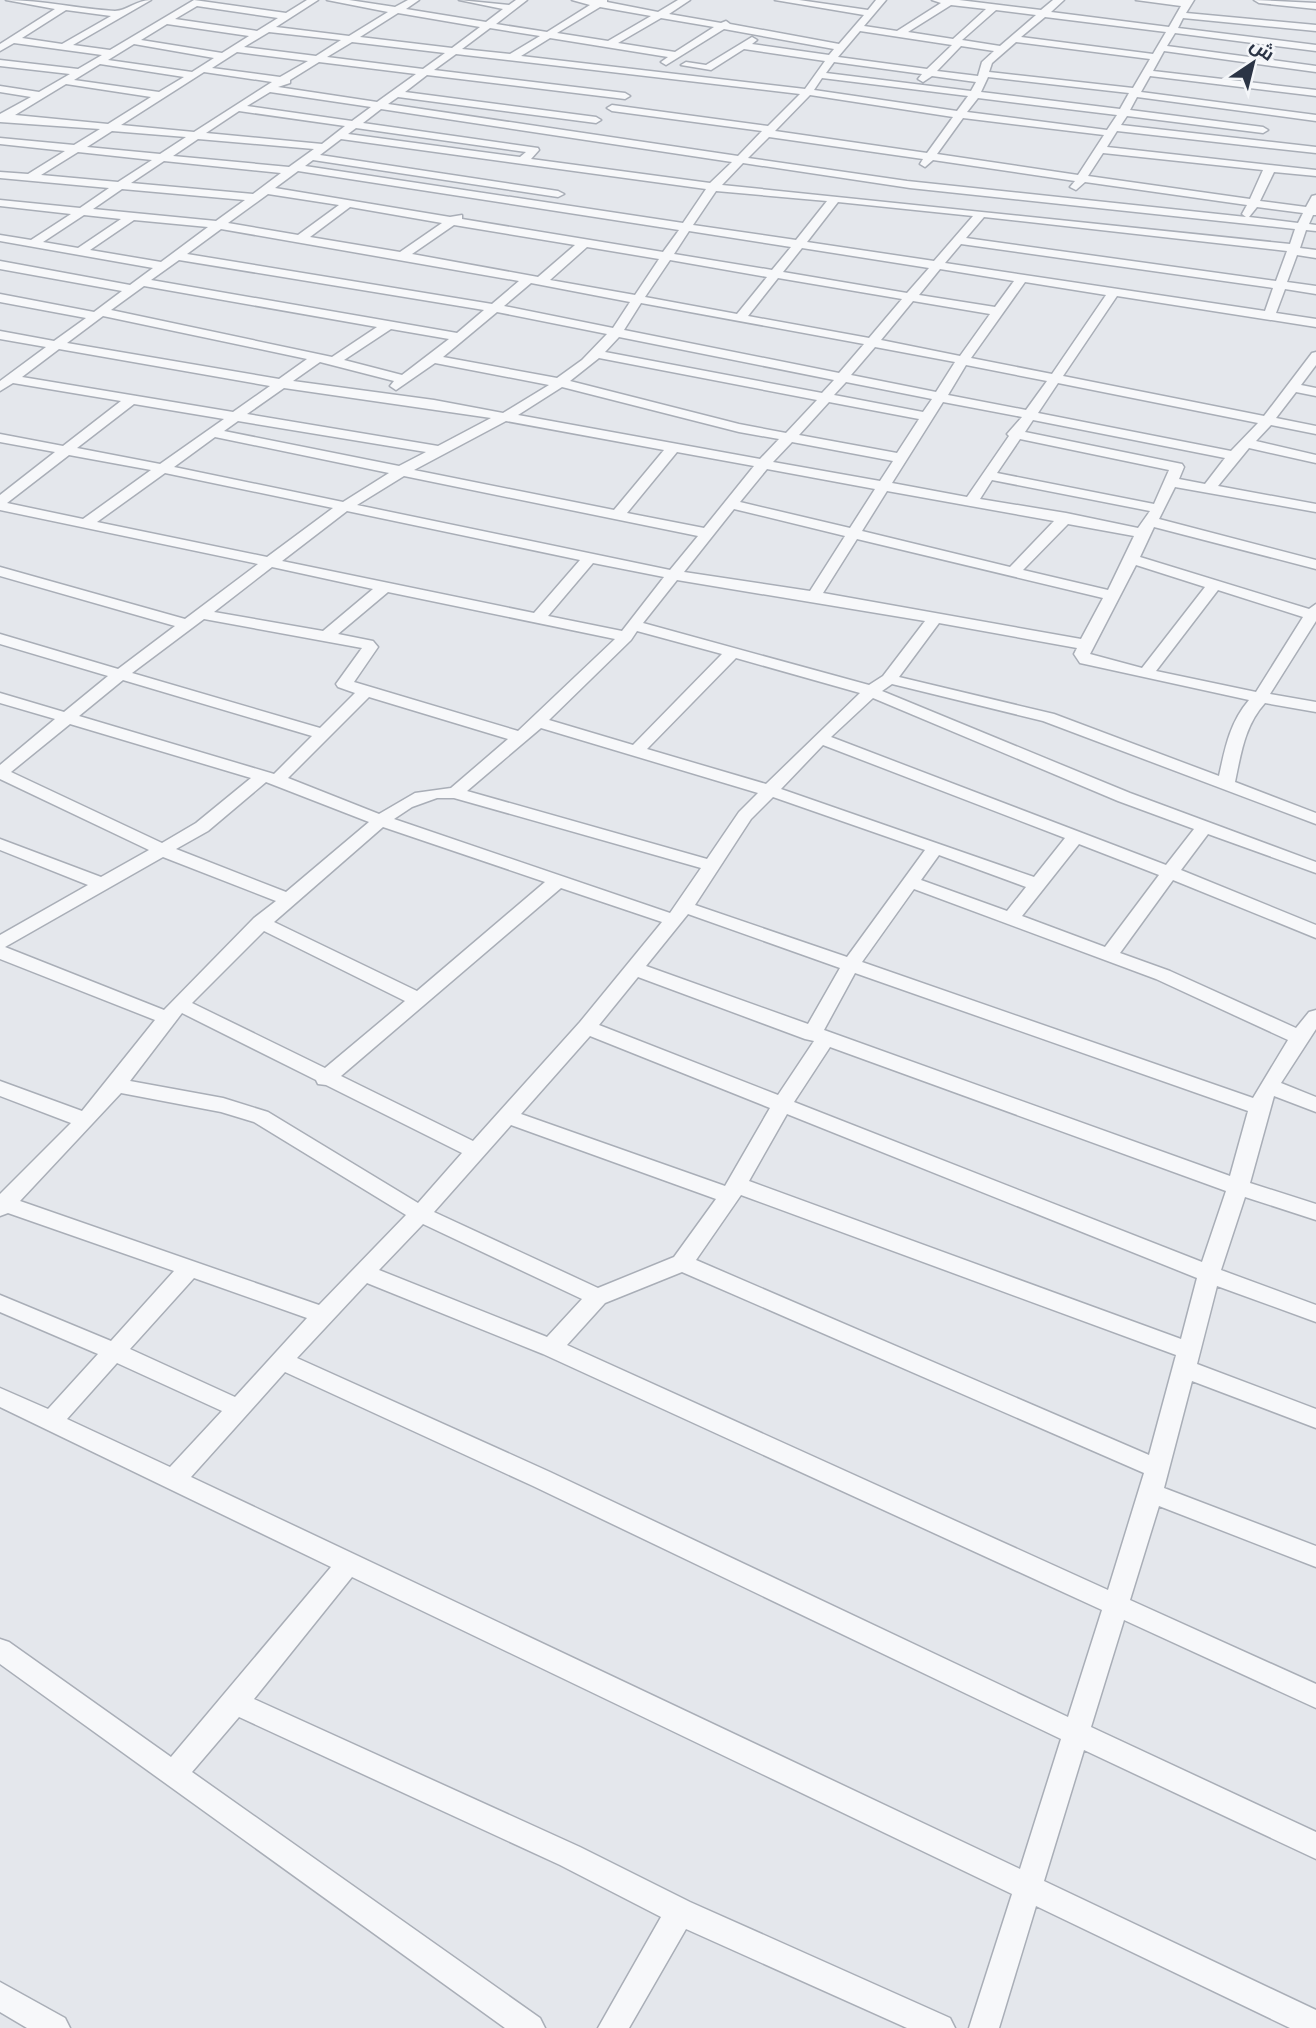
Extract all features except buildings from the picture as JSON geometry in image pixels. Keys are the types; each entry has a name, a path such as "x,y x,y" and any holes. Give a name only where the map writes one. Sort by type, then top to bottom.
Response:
{"street":[{"path":"11,0 119,14"},
{"path":"65,46 146,0"},
{"path":"31,177 313,0"},
{"path":"332,0 676,55"},
{"path":"34,243 237,108 414,0"},
{"path":"464,0 512,8"},
{"path":"6,383 340,136 380,98 395,93 522,0"},
{"path":"577,0 601,2 762,34 847,37 899,34 1002,49"},
{"path":"779,0 871,13"},
{"path":"287,899 165,851 0,773 119,675 344,507 403,470 504,418 561,383 597,354 616,332 713,187 808,92 847,37 881,0"},
{"path":"937,0 1316,48"},
{"path":"896,204 975,94 986,62 1059,0"},
{"path":"1069,200 1188,2 1141,0"},
{"path":"1260,0 1316,6"},
{"path":"1,118 199,2 286,16"},
{"path":"510,58 601,2"},
{"path":"654,2 683,4"},
{"path":"899,34 949,2"},
{"path":"610,44 658,15 683,4"},
{"path":"1280,25 1290,4"},
{"path":"0,48 64,7"},
{"path":"132,8 177,13"},
{"path":"916,88 957,42 993,8"},
{"path":"579,134 665,63 738,16 726,14"},
{"path":"1180,15 1316,28"},
{"path":"166,21 510,58 638,85"},
{"path":"379,22 393,24"},
{"path":"459,33 472,35"},
{"path":"665,63 708,68 762,34"},
{"path":"1013,39 1316,69"},
{"path":"13,40 110,53"},
{"path":"132,41 222,56"},
{"path":"743,46 928,74 1135,93 1316,118"},
{"path":"1254,166 1263,130 1286,90 1302,47"},
{"path":"235,49 423,72 808,92 960,115 1316,150"},
{"path":"98,61 325,86"},
{"path":"0,63 78,72"},
{"path":"1146,73 1316,93"},
{"path":"820,75 1263,130"},
{"path":"63,81 162,96"},
{"path":"0,89 40,95"},
{"path":"268,89 380,98 579,134 911,184 1316,228"},
{"path":"395,93 596,120"},
{"path":"237,108 534,150 522,162"},
{"path":"612,108 1313,212"},
{"path":"1,118 324,147"},
{"path":"340,136 534,164 569,182"},
{"path":"0,142 294,170 469,209 583,243 996,312"},
{"path":"1100,149 1316,173"},
{"path":"312,157 569,182 713,187 896,204 1316,254"},
{"path":"473,164 521,172 534,164"},
{"path":"1245,220 1270,168"},
{"path":"0,174 256,198"},
{"path":"545,207 569,182"},
{"path":"266,190 349,202 469,209 545,207 800,243 1112,293 1159,283 1283,284 1316,290"},
{"path":"1269,316 1283,284 1302,226 1313,212 1316,198"},
{"path":"741,317 835,199"},
{"path":"300,239 349,202"},
{"path":"0,203 218,225 402,256 741,317 1316,430"},
{"path":"402,256 469,209"},
{"path":"455,793 538,722 630,631 764,463 825,398 981,213"},
{"path":"81,251 131,216"},
{"path":"0,238 163,266"},
{"path":"959,240 1159,283 1269,316 1316,323"},
{"path":"381,397 583,243"},
{"path":"177,256 495,308 1234,456"},
{"path":"0,265 460,337"},
{"path":"814,596 963,360 1022,278"},
{"path":"972,500 1014,434 1112,293"},
{"path":"0,298 99,314 317,358 404,380"},
{"path":"334,362 388,325"},
{"path":"0,335 283,384 381,397 1066,517 1150,521"},
{"path":"597,354 927,417"},
{"path":"1209,488 1268,420 1316,356"},
{"path":"84,525 317,358"},
{"path":"432,359 561,383 789,438 901,458"},
{"path":"6,383 133,398 442,451"},
{"path":"1291,387 1316,392"},
{"path":"0,504 133,398"},
{"path":"214,433 706,533"},
{"path":"1014,434 1177,467"},
{"path":"0,438 160,468 674,575 814,596 1086,645"},
{"path":"1247,443 1316,458"},
{"path":"1184,446 1171,482 1082,654 1086,660 1146,674 1316,707"},
{"path":"617,515 673,448"},
{"path":"987,475 1316,565"},
{"path":"1171,482 1316,508"},
{"path":"0,504 84,525 537,619 630,631 734,651 871,691 1203,828 1316,868"},
{"path":"731,504 1113,596"},
{"path":"1013,572 1066,517"},
{"path":"537,619 589,558"},
{"path":"1132,559 1315,613 1296,637 1260,698 1245,715 1226,784"},
{"path":"0,571 187,624"},
{"path":"1146,674 1215,584"},
{"path":"327,636 383,588"},
{"path":"201,614 370,645 344,681 347,686 520,737"},
{"path":"174,1479 281,1360 366,1274 477,1152 635,969 713,866 735,829 820,738 871,691 889,679 936,617"},
{"path":"1296,637 1316,641"},
{"path":"0,639 323,734"},
{"path":"637,750 734,651"},
{"path":"889,679 1048,717 1316,819"},
{"path":"0,943 165,851 202,827 270,778 323,734 367,690"},
{"path":"0,698 270,778 380,820 559,880 850,966 1264,1096 1316,1105"},
{"path":"538,722 770,790 1037,884"},
{"path":"820,738 1244,901 1316,932"},
{"path":"323,1315 1,1205 116,1085 173,1011 260,922 380,820 428,793 455,793 713,866"},
{"path":"1108,956 1203,828"},
{"path":"1010,919 1075,838"},
{"path":"0,844 103,885"},
{"path":"551,1348 597,1297 682,1263 733,1190 782,1105 819,1036 850,966 935,848"},
{"path":"325,1079 559,880"},
{"path":"911,882 1200,990 1299,1037"},
{"path":"260,922 420,1000"},
{"path":"0,953 173,1011 325,1079 477,1152"},
{"path":"635,969 1238,1187 1316,1212"},
{"path":"984,2028 1151,1493 1209,1275 1264,1096 1299,1037 1316,1016"},
{"path":"587,1027 1209,1275 1316,1314"},
{"path":"116,1085 223,1105 261,1117 420,1214 597,1297"},
{"path":"0,1088 84,1120"},
{"path":"507,1116 733,1190 1186,1360 1316,1419"},
{"path":"682,1263 1156,1468"},
{"path":"52,1420 189,1269"},
{"path":"366,1274 551,1348 1316,1696"},
{"path":"0,1303 115,1352 237,1409"},
{"path":"281,1360 433,1427 1074,1734 1316,1846"},
{"path":"0,1397 1316,2025"},
{"path":"1151,1493 1316,1557"},
{"path":"173,1774 235,1703 349,1563"},
{"path":"0,1650 530,2028"},
{"path":"235,1703 570,1856 680,1912 940,2028"},
{"path":"613,2028 680,1912"},
{"path":"0,1996 55,2028"}]}
